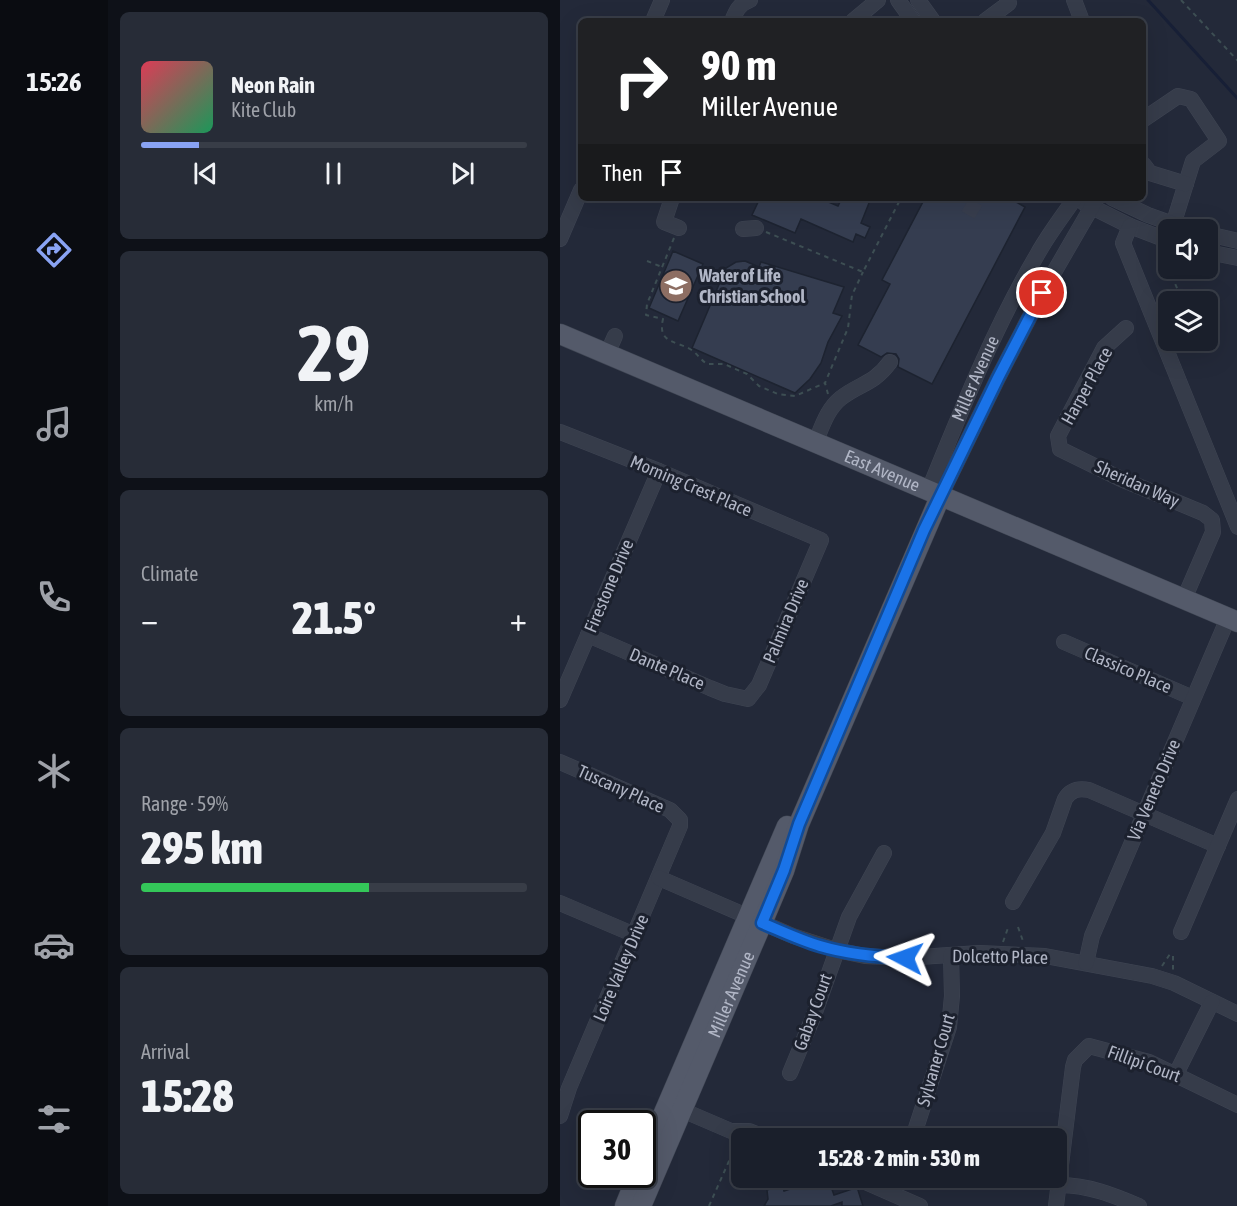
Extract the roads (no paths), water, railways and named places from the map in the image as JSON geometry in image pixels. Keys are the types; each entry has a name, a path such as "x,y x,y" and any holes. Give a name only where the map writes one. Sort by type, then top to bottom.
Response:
{"main road":[{"name":"East Avenue","path":"560,334 1233,620"},
{"name":"Miller Avenue","path":"656,1134 755,920 784,870 799,824 924,530 934,494"},
{"name":"Miller Avenue","path":"641,1206 682,1110 755,920"},
{"path":"625,1206 632,1188"}],"street":[{"path":"654,18 662,0"},
{"path":"732,18 742,2 760,0"},
{"path":"857,18 878,0"},
{"path":"898,0 911,18"},
{"path":"918,0 931,18"},
{"path":"1074,0 1081,18"},
{"path":"989,18 1008,2"},
{"path":"1146,118 1178,96 1191,99 1218,141 1193,161 1175,219"},
{"path":"1146,168 1150,173 1186,184"},
{"path":"560,239 578,197"},
{"path":"671,201 664,222 679,228"},
{"name":"Miller Avenue","path":"934,494 963,405 1008,307 1038,253 1074,201"},
{"path":"1119,201 1159,219"},
{"path":"1095,203 1158,241"},
{"name":"Miller Avenue","path":"934,494 1042,293 1095,203"},
{"path":"1130,226 1123,243 1238,527"},
{"path":"1218,236 1238,241"},
{"path":"1218,250 1228,248 1238,250"},
{"path":"1218,253 1238,258"},
{"name":"Harper Place","path":"1060,449 1058,436 1104,348 1126,328"},
{"path":"606,354 615,336"},
{"path":"815,443 831,408 841,398 871,382 890,363"},
{"name":"Morning Crest Place","path":"560,432 659,471 821,540"},
{"name":"Sheridan Way","path":"1060,449 1121,479 1203,513 1212,520 1213,532 1184,599"},
{"name":"Firestone Drive","path":"560,700 659,471"},
{"name":"Palmira Drive","path":"748,699 759,685 821,540"},
{"name":"Via Veneto Drive","path":"1086,963 1092,936 1193,698 1233,620"},
{"name":"Dante Place","path":"588,635 725,694 748,699"},
{"name":"Classico Place","path":"1064,642 1193,698"},
{"name":"Tuscany Place","path":"560,762 670,810 680,820"},
{"path":"1013,903 1047,845 1065,799 1077,789 1090,790 1218,846"},
{"path":"1181,932 1238,800"},
{"name":"Loire Valley Drive","path":"560,1116 569,1088 679,832 680,820"},
{"name":"Gabay Court","path":"790,1073 814,1016 836,950 854,906 884,853"},
{"name":"Dolcetto Place","path":"659,878 809,942 836,950 865,956 895,958 979,953 1045,957 1086,963 1152,976 1174,983 1238,1014"},
{"path":"560,903 635,935"},
{"name":"Sylvaner Court","path":"917,1128 949,1027 952,996 951,955"},
{"path":"1176,1074 1212,1002"},
{"name":"Fillipi Court","path":"1066,1128 1075,1060 1089,1046 1149,1062 1238,1105"},
{"path":"682,1110 731,1134"},
{"path":"1067,1185 1078,1185 1109,1194 1139,1206"},
{"path":"879,1188 920,1206"},
{"path":"1056,1206 1059,1188"}],"waterway":[{"path":"1148,0 1238,99"}],"tunnel":[{"path":"968,215 976,201"}],"place":[{"name":"Water of Life Christian School","path":"676,286"}]}
